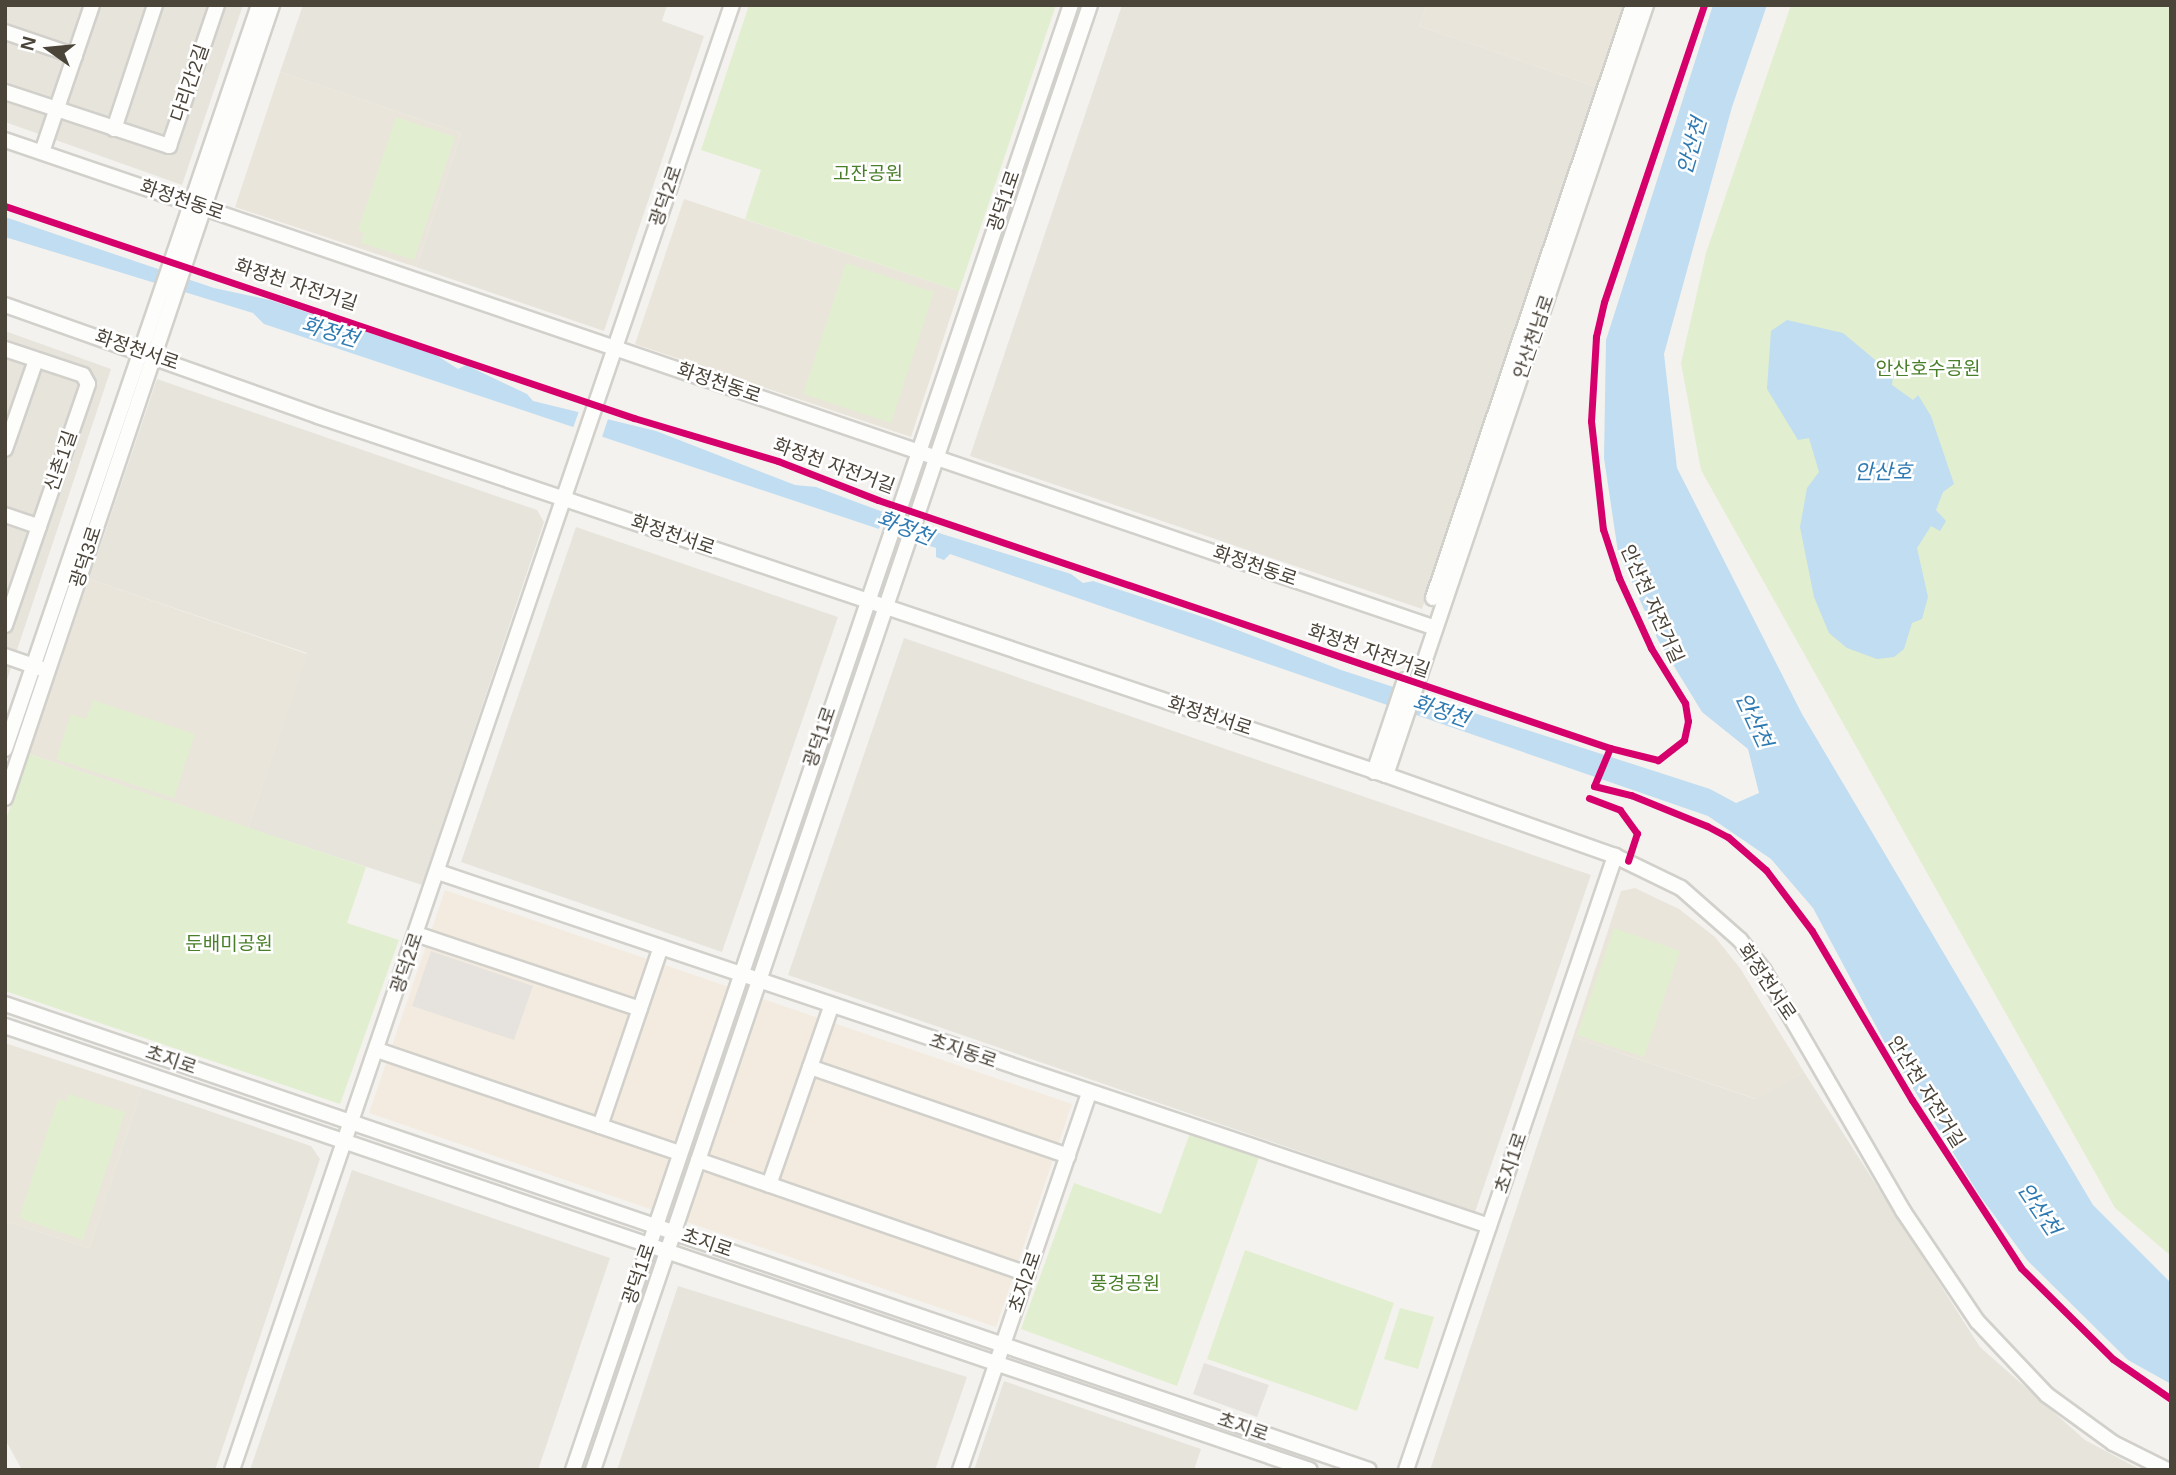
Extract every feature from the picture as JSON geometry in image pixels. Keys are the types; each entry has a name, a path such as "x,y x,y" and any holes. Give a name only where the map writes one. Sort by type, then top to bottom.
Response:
{"street":[{"path":"42,152 92,5"},
{"path":"114,129 155,5"},
{"name":"다리간2길","path":"5,92 169,146 217,5"},
{"path":"197,205 259,5"},
{"path":"197,205 272,5"},
{"name":"광덕2로","path":"232,1470 732,5"},
{"name":"광덕1로","path":"573,1470 866,600 882,561 1071,5"},
{"name":"광덕1로","path":"593,1470 897,566 1090,5"},
{"name":"안산천남로","path":"1380,773 1633,5"},
{"name":"안산천남로","path":"1428,626 1646,5"},
{"path":"5,32 75,56"},
{"name":"화정천동로","path":"5,139 1428,626"},
{"name":"광덕3로","path":"5,798 41,668 197,205"},
{"name":"화정천서로","path":"5,305 147,353 272,400 1380,773 1615,856 1681,888 1740,940 1764,971 1945,1278 2012,1361 2087,1424 2167,1470"},
{"name":"신촌1길","path":"5,349 83,375 88,383 5,625"},
{"path":"5,449 36,360"},
{"path":"5,515 39,527"},
{"path":"5,656 41,668"},
{"name":"광덕3로","path":"5,749 41,668"},
{"name":"초지1로","path":"1406,1470 1615,856"},
{"name":"초지동로","path":"438,872 1089,1094 1489,1226"},
{"path":"416,934 640,1009"},
{"path":"600,1126 661,947"},
{"name":"초지로","path":"5,1004 1369,1470"},
{"path":"769,1185 831,1007"},
{"name":"초지로","path":"5,1026 1310,1470"},
{"path":"377,1050 680,1153"},
{"path":"810,1068 1068,1156"},
{"name":"초지2로","path":"960,1470 1089,1094"},
{"path":"698,1160 1028,1274"}],"shaded area":[{"path":"5,5 243,5 182,185 5,122"},
{"path":"303,5 667,5 662,21 704,36 604,331 416,267 461,133 280,72"},
{"path":"1122,5 1426,5 1419,26 1597,87 1422,609 970,456"},
{"path":"1426,5 1626,5 1597,87 1419,26"},
{"path":"280,72 461,133 416,267 235,207"},
{"path":"684,199 959,291 911,437 635,344"},
{"path":"5,331 111,369 5,686"},
{"path":"157,379 537,510 544,522 422,885 248,828 307,653 89,579"},
{"path":"576,527 838,617 722,952 461,862"},
{"path":"89,579 307,654 248,828 29,754"},
{"path":"904,638 1591,875 1475,1212 788,975"},
{"path":"1635,888 1679,909 1715,937 1740,968 1804,1072 1756,1099 1573,1037 1621,891"},
{"path":"445,890 729,987 653,1210 369,1113"},
{"path":"431,951 533,986 514,1040 412,1006"},
{"path":"760,998 1072,1104 996,1327 684,1221"},
{"path":"1573,1037 1755,1099 1804,1072 1980,1347 2085,1440 2141,1470 1430,1470"},
{"path":"5,1043 142,1088 89,1248 5,1221"},
{"path":"142,1088 311,1146 320,1159 215,1470 22,1470 5,1439 5,1221 89,1248"},
{"path":"352,1170 610,1258 538,1470 250,1470"},
{"path":"678,1286 967,1377 935,1470 617,1470"},
{"path":"1204,1363 1269,1385 1257,1417 1193,1394"},
{"path":"1004,1381 1201,1449 1194,1470 974,1470"}],"green space":[{"name":"고잔공원","path":"749,5 1056,5 959,291 745,219 761,170 701,150"},
{"name":"안산호수공원","path":"1791,5 2171,5 2171,1256 2115,1208 1701,470 1681,363 1706,253"},
{"path":"396,117 455,137 414,260 361,243 364,233 358,230"},
{"path":"846,263 934,292 891,423 803,394"},
{"path":"93,700 195,734 174,798 56,759 71,714 86,719"},
{"name":"둔배미공원","path":"29,754 366,867 347,923 399,940 340,1104 5,991 5,822"},
{"path":"1614,928 1680,951 1644,1057 1577,1035"},
{"path":"68,1094 125,1112 83,1240 19,1218 58,1099 66,1102"},
{"name":"풍경공원","path":"1190,1133 1259,1158 1177,1386 1021,1329 1074,1183 1161,1214"},
{"path":"1245,1250 1394,1303 1357,1411 1207,1359"},
{"path":"1400,1308 1434,1317 1418,1369 1384,1359"}],"water":[{"path":"1713,5 1767,5 1732,107 1664,354 1677,468 1802,714 2093,1205 2171,1283 2171,1384 2128,1360 2027,1260 1980,1196 1885,1043 1813,908 1771,859 1708,816 950,554 944,560 936,557 936,548 264,324 253,313 5,237 5,217 214,288 270,300 436,355 458,369 466,365 527,394 533,401 656,431 795,485 816,487 942,534 1071,574 1083,583 1093,581 1209,619 1341,670 1710,789 1736,803 1759,793 1748,749 1702,712 1658,640 1618,552 1604,458 1606,340"},
{"name":"안산호","path":"1787,320 1843,333 1893,375 1892,385 1913,400 1918,395 1931,416 1954,484 1943,492 1936,510 1946,521 1940,531 1931,526 1917,548 1928,597 1922,619 1912,623 1904,649 1894,657 1877,659 1847,648 1829,633 1814,597 1800,527 1807,488 1819,472 1809,438 1798,440 1767,389 1771,331"}],"pier":[{"path":"579,411 610,413 601,440 572,431"},
{"path":"886,509 926,524 919,546 878,532"}],"cycle path":[{"name":"안산천 자전거길","path":"1704,5 1604,302 1596,337 1591,421 1603,529 1619,578 1651,648 1685,703 1688,721 1684,740 1658,760 1610,748 1594,786 1631,795 1707,826 1728,837 1766,870 1812,931 1912,1100 2021,1268 2113,1359 2171,1399"},
{"name":"화정천 자전거길","path":"5,206 634,418 778,461 878,500 1610,748"},
{"path":"1589,798 1620,810 1637,833 1628,861"}],"water label":[{"name":"안산천","path":"1692,146"},
{"name":"화정천","path":"330,332"},
{"name":"화정천","path":"905,528"},
{"name":"화정천","path":"1441,711"},
{"name":"안산천","path":"1754,720"},
{"name":"안산천","path":"2039,1209"}]}
